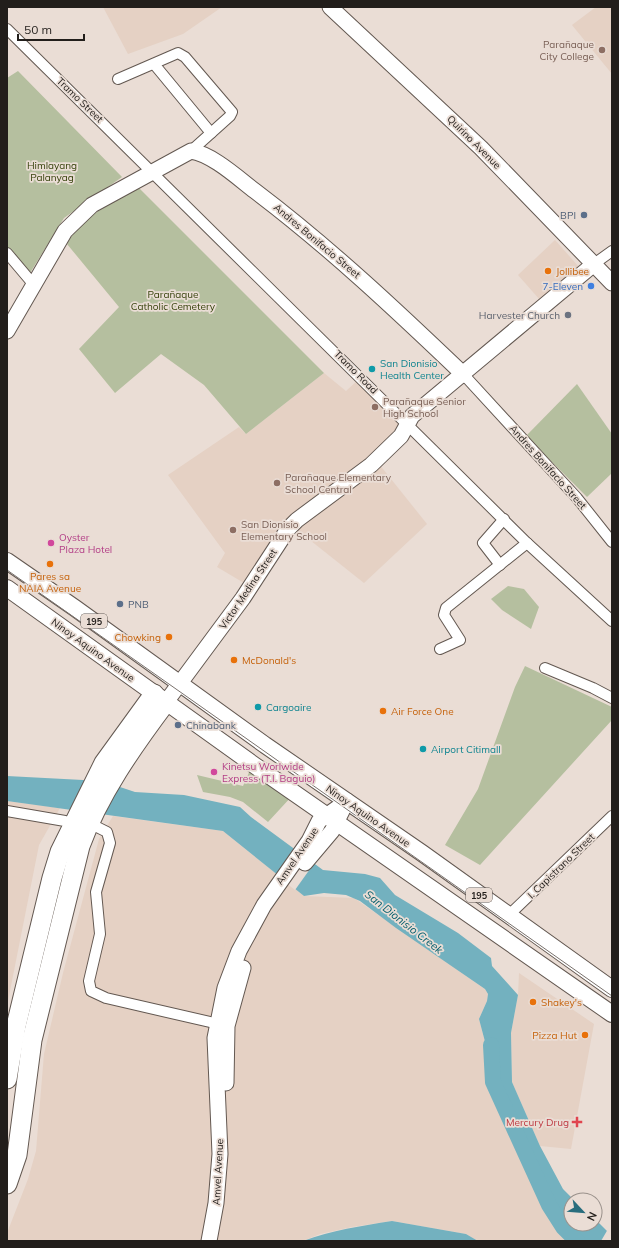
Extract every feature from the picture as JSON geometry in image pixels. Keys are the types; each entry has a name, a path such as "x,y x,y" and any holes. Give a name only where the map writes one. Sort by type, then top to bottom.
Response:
{"highway":[{"path":"7,1079 16,1026 52,878 61,848 83,820 107,774 110,754 160,698"},
{"path":"7,1184 17,1155 32,1040 76,858 83,820"}],"main road":[{"name":"Quirino Avenue","path":"330,7 481,148 612,283"},
{"path":"7,331 65,232 78,218 92,206 191,151"},
{"name":"Andres Bonifacio Street","path":"191,151 205,155 305,229 397,310 464,375"},
{"name":"Victor Medina Street","path":"160,698 180,683 244,598 288,529 305,512 371,465 401,436 412,416 464,375 594,264"},
{"name":"Ninoy Aquino Avenue","path":"7,561 612,989"},
{"name":"Ninoy Aquino Avenue","path":"7,588 160,698 612,1014"},
{"name":"Amvel Avenue","path":"218,1241 224,1219 230,1155 222,1025 225,988 238,951 259,912 282,887 310,848 319,821 332,819 346,801"},
{"name":"Amvel Avenue","path":"209,1241 215,1216 220,1160 220,1134 214,1052 222,1025"}],"street":[{"name":"Tramo Street","path":"7,29 152,172"},
{"path":"118,79 178,53 181,54 232,112 230,116 191,151"},
{"path":"154,64 211,132"},
{"name":"Tramo Road","path":"152,172 527,542 612,621"},
{"name":"Victor Medina Street","path":"594,264 612,251"},
{"path":"7,253 34,285"},
{"name":"Andres Bonifacio Street","path":"464,375 577,498 612,542"},
{"path":"500,565 483,546 483,543 504,519"},
{"path":"440,649 460,640 444,615 446,608 527,542"},
{"path":"546,668 593,688 612,698"},
{"path":"7,811 83,820 107,832 110,843 96,892 100,934 89,981 91,991 106,998 222,1025"},
{"name":"I. Capistrano Street","path":"508,915 612,816"}],"shaded area":[{"path":"103,7 222,7 183,34 128,54"},
{"name":"Parañaque City College","path":"596,7 612,7 612,74 572,25"},
{"name":"Jollibee","path":"555,240 579,267 540,300 518,275"},
{"name":"Parañaque Elementary School Central","path":"324,373 346,391 359,379 403,422 369,457 293,514 244,583 217,567 225,553 168,475 239,427 246,434"},
{"path":"379,464 427,524 364,583 296,529"},
{"path":"7,801 60,808 39,845 7,1006"},
{"path":"113,816 223,831 304,896 354,898 485,989 488,994 487,1001 479,1019 497,1087 554,1217 568,1239 567,1241 478,1241 466,1234 392,1221 352,1227 320,1234 303,1241 7,1241 7,1233 28,1179 36,1151 44,1054 63,973 99,839"},
{"path":"519,973 594,1024 571,1149 540,1146 512,1082 511,1033 518,995"}],"green space":[{"name":"Himlayang Palanyag","path":"18,71 122,177 64,218 30,273 7,247 7,78"},
{"name":"Parañaque Catholic Cemetery","path":"137,186 324,373 246,434 204,385 161,354 115,393 79,349 119,307 67,244 73,234 89,218"},
{"path":"577,384 612,434 612,473 587,497 526,436"},
{"path":"508,586 524,589 539,607 531,629 502,610 491,599"},
{"path":"525,666 612,707 612,720 480,865 445,845 478,789 515,687"},
{"path":"251,768 292,796 268,822 243,802 230,797 203,792 197,775 243,786"}],"water":[{"path":"7,776 102,781 135,792 184,795 240,807 251,817 323,870 365,874 380,878 395,895 458,933 491,958 492,966 518,995 511,1033 512,1082 540,1146 566,1192 563,1192 563,1230 554,1217 497,1087 479,1019 487,1001 488,994 485,989 396,928 360,901 346,895 324,893 304,896 223,831 7,801"},
{"path":"392,1221 466,1234 478,1241 303,1241 336,1231"},
{"path":"603,1227 612,1236 612,1241 567,1241 568,1238 564,1232 603,1232"}],"pier":[{"path":"296,848 315,862 295,890 276,875"},
{"path":"608,1229 612,1233 612,1241 601,1241"}],"waterway":[{"name":"San Dionisio Creek","path":"491,1045 493,1082 549,1205 563,1227 577,1241"}],"tram line":[{"path":"7,570 612,996"}],"place":[{"name":"Parañaque City College","path":"602,50"},
{"name":"BPI","path":"584,215"},
{"name":"Jollibee","path":"548,271"},
{"name":"7-Eleven","path":"591,286"},
{"name":"Harvester Church","path":"568,315"},
{"name":"San Dionisio Health Center","path":"372,369"},
{"name":"Parañaque Senior High School","path":"375,407"},
{"name":"Parañaque Elementary School Central","path":"277,483"},
{"name":"San Dionisio Elementary School","path":"233,530"},
{"name":"Oyster Plaza Hotel","path":"51,543"},
{"name":"Pares sa NAIA Avenue","path":"50,564"},
{"name":"PNB","path":"120,604"},
{"name":"Chowking","path":"169,637"},
{"name":"McDonald's","path":"234,660"},
{"name":"Cargoaire","path":"258,707"},
{"name":"Air Force One","path":"383,711"},
{"name":"Chinabank","path":"178,725"},
{"name":"Airport Citimall","path":"423,749"},
{"name":"Kinetsu Worlwide Express (T.I. Baguio)","path":"214,772"},
{"name":"Shakey's","path":"533,1002"},
{"name":"Pizza Hut","path":"585,1035"},
{"name":"Mercury Drug","path":"577,1122"}]}
